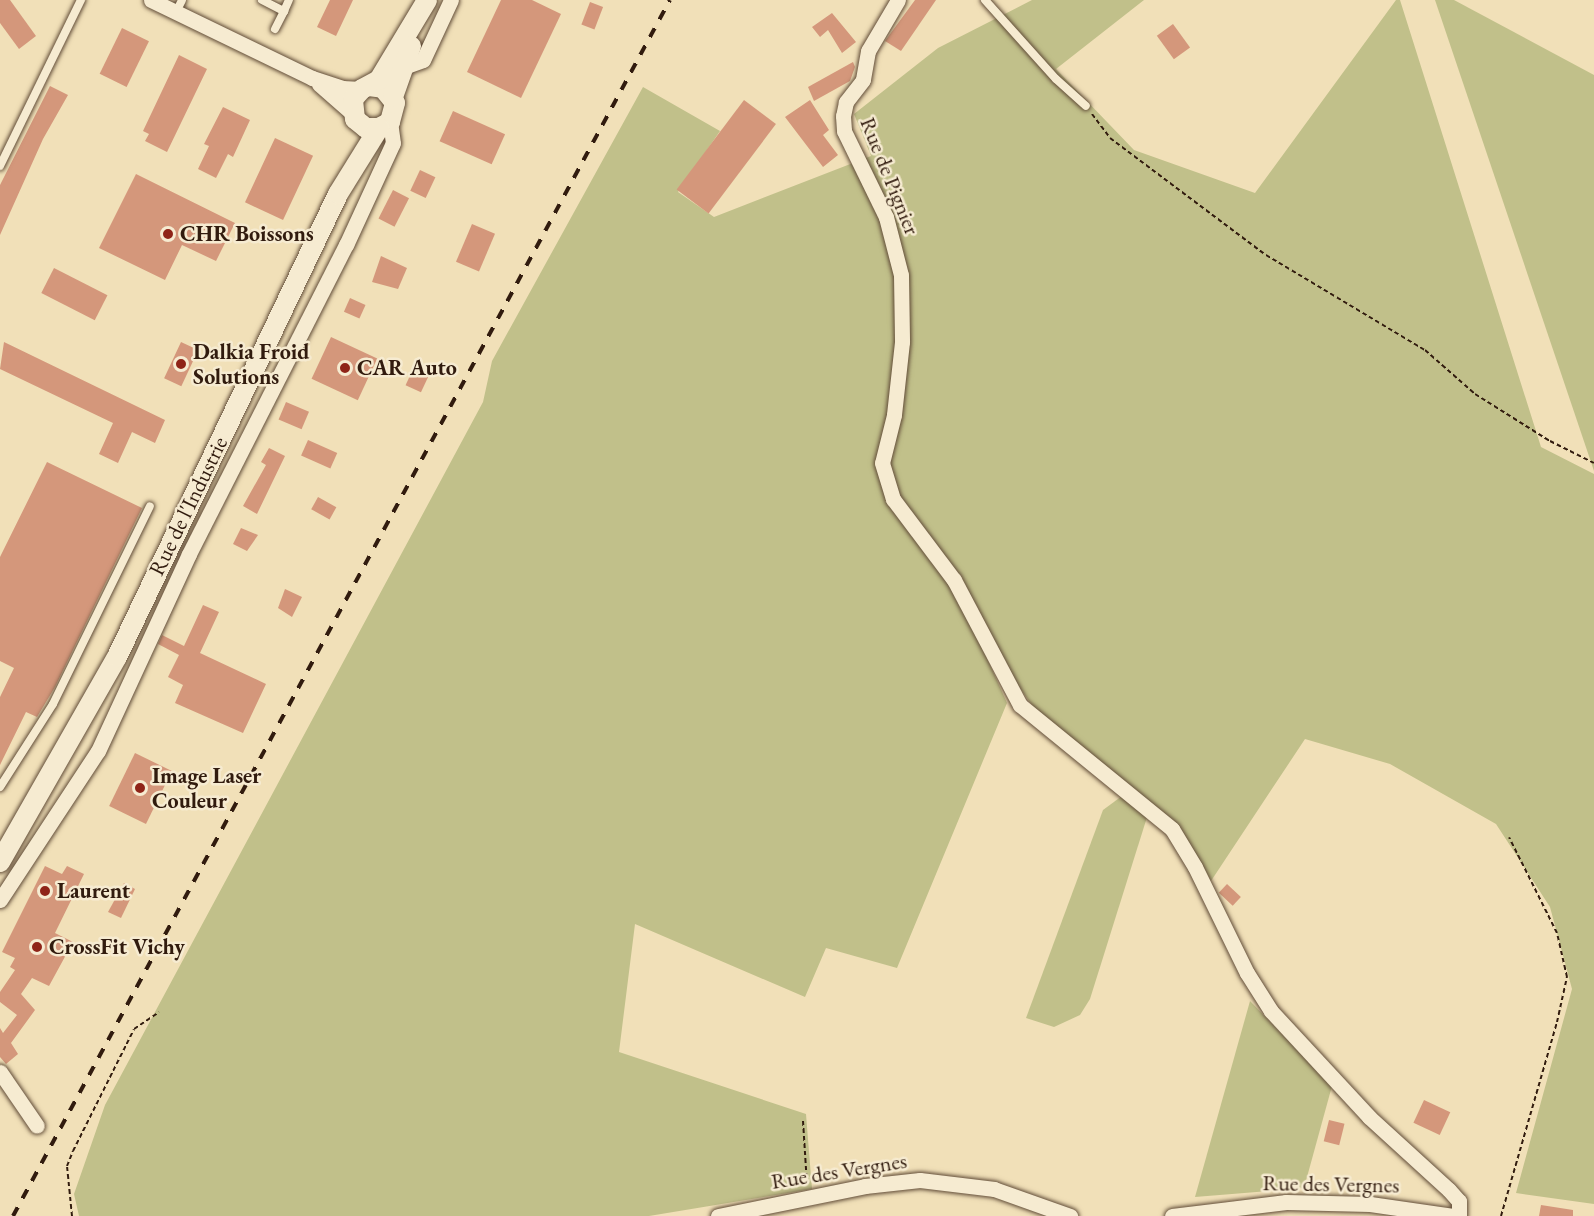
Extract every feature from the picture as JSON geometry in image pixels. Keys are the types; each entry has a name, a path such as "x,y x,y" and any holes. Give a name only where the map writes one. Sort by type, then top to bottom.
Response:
{"main road":[{"path":"429,0 401,68 393,97 395,110 384,125 366,128 354,116 353,99 366,87 379,80 429,0"},
{"path":"366,87 383,88 393,97"},
{"name":"Rue de l'Industrie","path":"0,852 74,735 155,582 338,194 354,144 354,116"},
{"name":"Rue de l'Industrie","path":"338,194 384,125"},
{"name":"Rue de l'Industrie","path":"0,862 27,812"}],"street":[{"path":"151,0 179,6 312,78 342,88 366,87"},
{"path":"401,68 423,60 451,0"},
{"name":"Rue de Pignier","path":"898,0 868,51 863,80 846,102 843,116 844,131 886,217 901,275 902,342 894,415 882,463 893,499 954,580 1020,705 1172,829 1195,867 1247,973 1271,1011 1369,1117 1449,1190 1459,1201 1459,1216"},
{"path":"312,78 354,116"},
{"name":"Rue de l'Industrie","path":"0,900 98,751 189,554 346,245 393,143 384,125"},
{"path":"0,1072 37,1126"},
{"name":"Rue des Vergnes","path":"718,1216 895,1181 944,1181 994,1189 1070,1216"},
{"name":"Rue des Vergnes","path":"1172,1216 1236,1206 1330,1202 1421,1209 1453,1216"}],"lane":[{"path":"0,166 81,0"},
{"path":"262,0 284,10"},
{"path":"275,29 289,0"},
{"path":"986,0 1056,79 1086,106"},
{"path":"0,787 53,704 150,506"}],"path":[{"path":"1086,106 1110,138 1266,255 1425,350 1475,394 1550,441 1594,463"},
{"path":"1500,1216 1557,1023 1567,976 1557,933 1509,837"},
{"path":"72,1216 67,1166 73,1151 134,1029 159,1012"},
{"path":"803,1121 808,1197"}],"shaded area":[{"path":"1032,0 1144,0 1056,69 1134,150 1255,193 1396,0 1400,0 1541,447 1594,474 1594,1204 1516,1193 1572,989 1550,907 1496,824 1390,764 1305,739 1211,881 1180,827 1034,708 967,613 1007,703 897,968 826,948 805,997 635,924 619,1052 806,1114 812,1189 649,1216 79,1216 74,1194 105,1105 483,402 492,361 643,87 720,131 678,192 714,217 871,156 854,114 938,48"},
{"path":"1435,0 1454,0 1594,75 1594,471"},
{"path":"1122,796 1148,814 1090,999 1080,1015 1054,1027 1026,1018 1103,810"},
{"path":"1250,1001 1332,1086 1304,1188 1195,1197"}],"building":[{"path":"0,0 10,0 36,36 19,49 0,23"},
{"path":"330,0 353,0 336,36 317,27"},
{"path":"501,0 532,0 561,14 521,98 467,72"},
{"path":"915,0 936,0 901,51 885,41"},
{"path":"590,2 603,7 594,29 581,24"},
{"path":"832,13 856,42 842,53 828,30 820,37 812,27"},
{"path":"1173,24 1190,47 1174,59 1157,36"},
{"path":"122,28 149,41 127,87 100,74"},
{"path":"179,55 207,69 167,152 145,141 149,134 143,131"},
{"path":"853,62 855,67 850,81 814,101 808,87"},
{"path":"50,86 68,95 43,139 0,235 0,185"},
{"path":"744,100 776,124 709,214 677,189"},
{"path":"810,100 829,130 823,135 838,155 823,167 785,117"},
{"path":"223,107 250,120 233,157 228,154 216,178 198,169 209,146 204,144"},
{"path":"453,111 505,134 492,164 440,141"},
{"path":"275,138 313,156 283,220 245,202"},
{"path":"420,170 435,177 426,198 410,191"},
{"name":"CHR Boissons","path":"136,174 235,223 216,261 182,245 165,280 99,248"},
{"path":"393,190 409,198 395,227 378,219"},
{"path":"472,224 495,234 479,272 456,262"},
{"path":"381,256 407,268 398,289 372,282"},
{"path":"54,268 107,295 95,320 41,293"},
{"path":"350,298 366,305 359,319 344,312"},
{"name":"CAR Auto","path":"331,337 377,359 358,400 312,379"},
{"path":"4,342 165,420 155,443 132,432 118,463 99,454 113,423 0,369"},
{"name":"Dalkia Froid Solutions","path":"181,342 198,350 181,386 164,378"},
{"path":"414,367 429,374 421,392 406,385"},
{"path":"286,402 309,412 302,429 279,419"},
{"path":"308,440 337,453 330,469 301,456"},
{"path":"269,448 285,456 257,514 243,506 266,465 261,462"},
{"path":"47,462 142,508 55,687 37,717 26,712 0,765 0,697 14,668 0,661 0,557"},
{"path":"318,497 336,507 330,519 311,509"},
{"path":"241,528 258,535 247,551 233,544"},
{"path":"285,589 302,597 292,617 278,608"},
{"path":"203,605 219,612 200,653 266,684 243,733 175,703 183,685 168,677 179,655 158,644 162,635 184,646"},
{"name":"Image Laser Couleur","path":"135,753 172,771 146,824 109,806"},
{"path":"45,866 62,874 67,866 84,874 55,933 73,942 49,986 32,978 21,994 35,1010 11,1043 18,1054 6,1064 0,1057 0,1028 3,1033 17,1015 0,1002 0,992 15,970 10,967 15,958 2,952"},
{"path":"124,883 135,889 121,918 108,912"},
{"path":"1227,884 1241,897 1233,906 1219,893"},
{"path":"1424,1100 1450,1112 1440,1135 1413,1123"},
{"path":"1329,1120 1345,1124 1339,1145 1324,1141"},
{"path":"1541,1205 1573,1210 1573,1216 1539,1216"}],"railway":[{"path":"13,1216 670,0"}],"place":[{"name":"CHR Boissons","path":"168,234"},
{"name":"Dalkia Froid Solutions","path":"181,364"},
{"name":"CAR Auto","path":"345,368"},
{"name":"Image Laser Couleur","path":"140,788"},
{"name":"Laurent","path":"45,891"},
{"name":"CrossFit Vichy","path":"37,947"}]}
